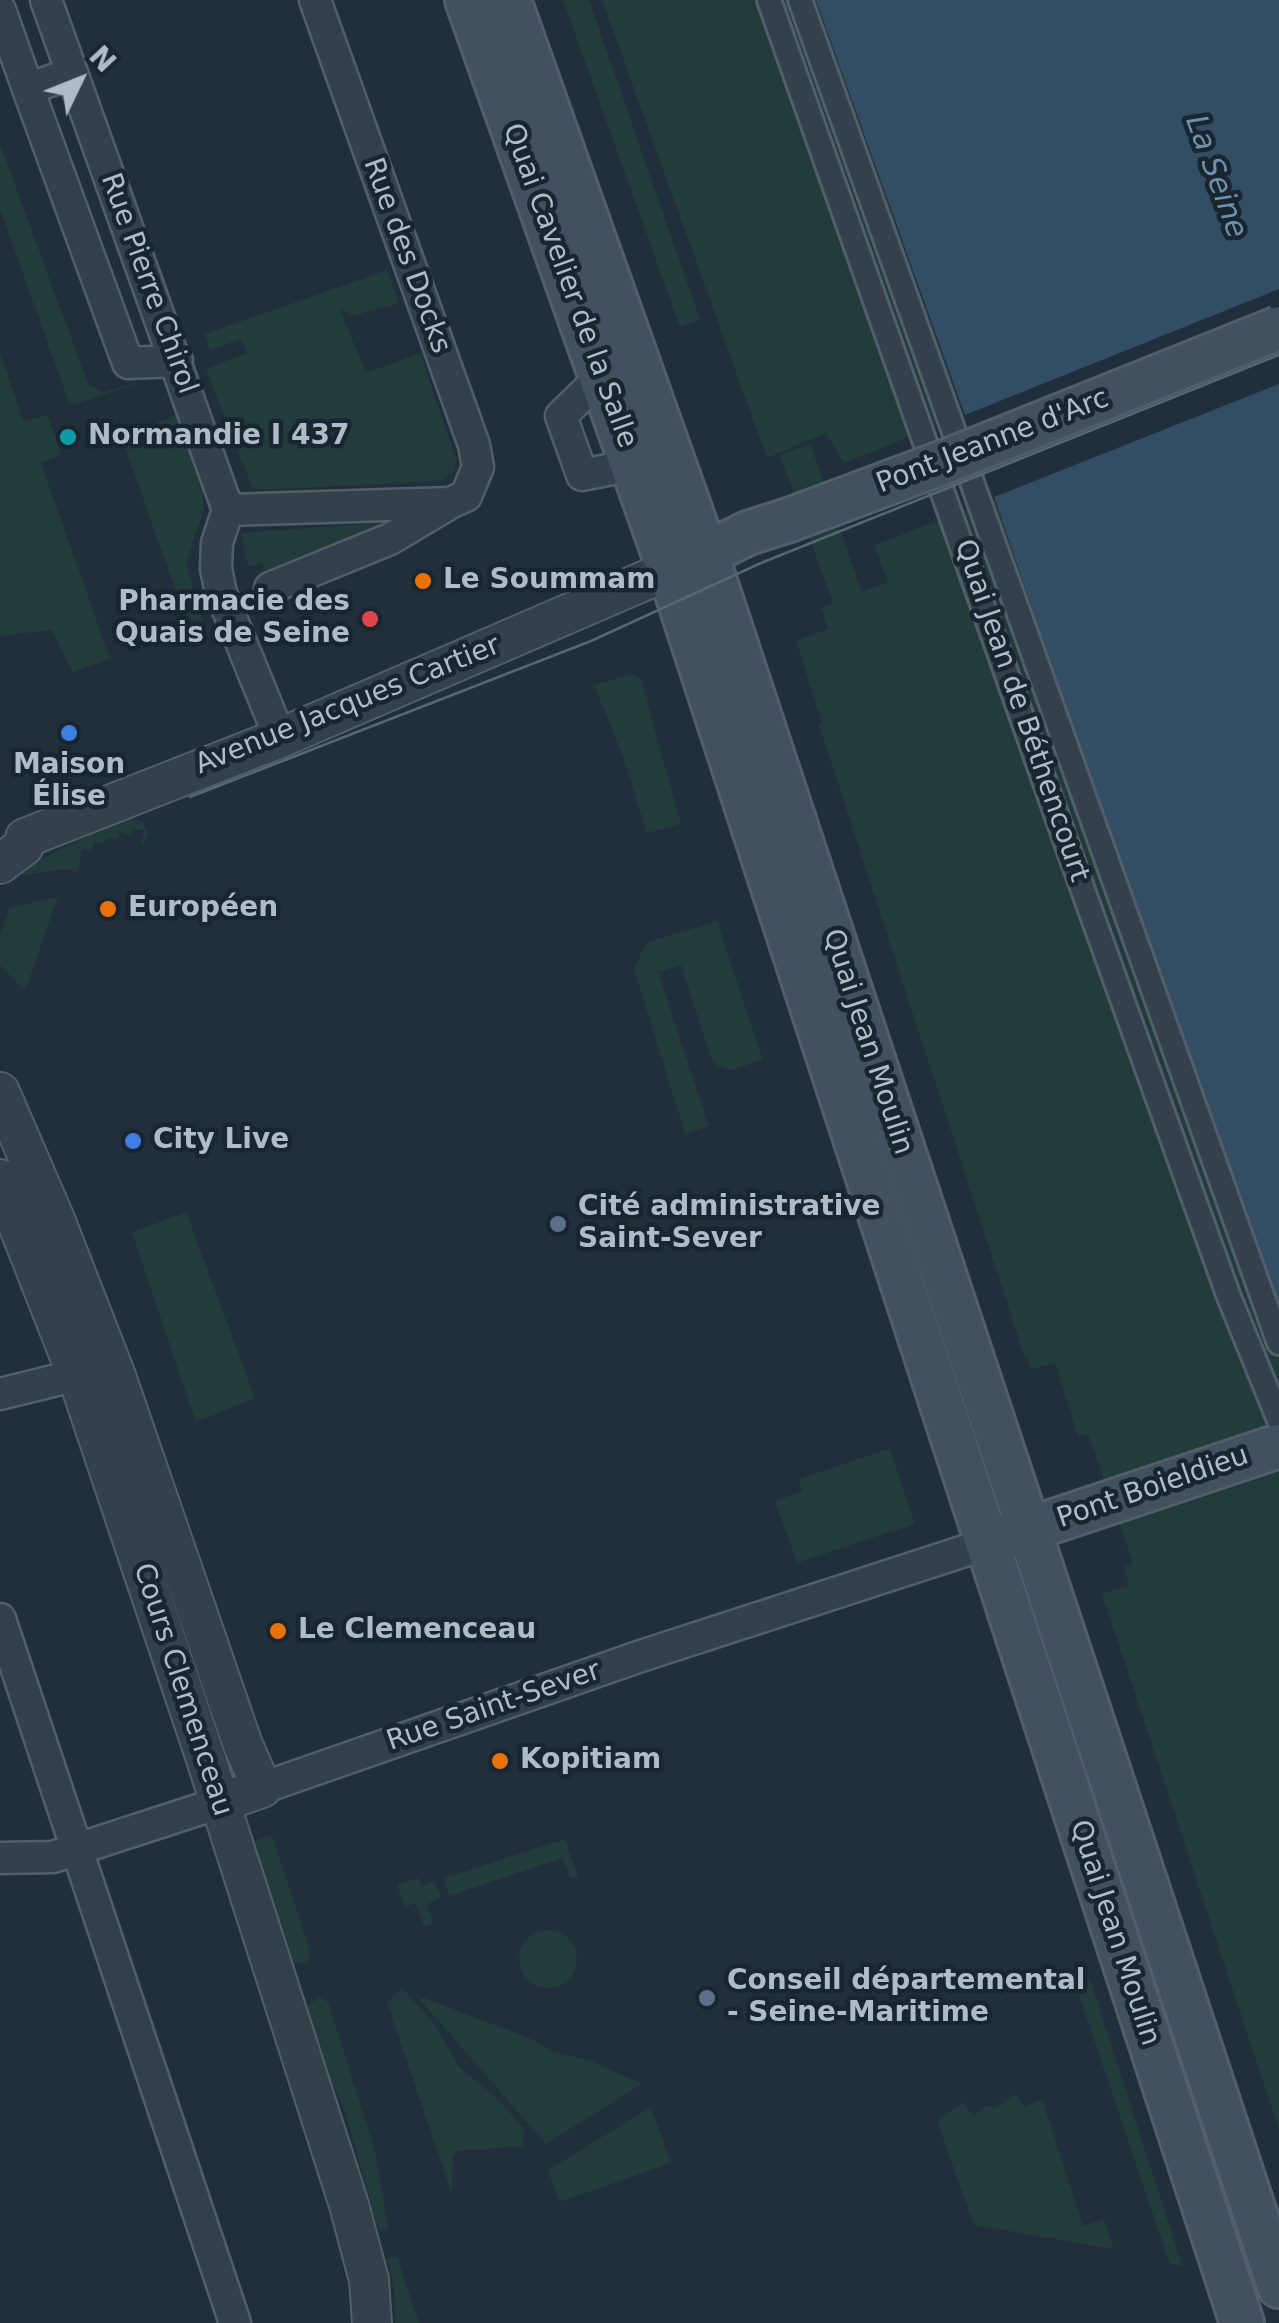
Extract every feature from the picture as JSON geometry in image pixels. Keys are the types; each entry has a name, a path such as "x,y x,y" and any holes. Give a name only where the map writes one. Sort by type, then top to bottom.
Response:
{"main road":[{"name":"Quai Cavelier de la Salle","path":"467,0 632,466 688,563"},
{"name":"Quai Cavelier de la Salle","path":"509,0 688,563"},
{"name":"Pont Jeanne d'Arc","path":"688,563 748,533 952,459 1279,328"},
{"name":"Quai Jean Moulin","path":"688,563 1028,1530 1279,2286"},
{"name":"Quai Jean Moulin","path":"688,563 986,1544 1242,2323"},
{"name":"Pont Boieldieu","path":"1028,1530 1279,1446"},
{"path":"986,1544 1028,1530"},
{"path":"1052,1745 1094,1730"}],"street":[{"name":"Rue Pierre Chirol","path":"46,0 228,510"},
{"name":"Rue des Docks","path":"270,588 390,539 466,496 478,467 474,445 314,0"},
{"name":"Quai Jean de Béthencourt","path":"769,0 1229,1297 1279,1420"},
{"name":"Quai Jean de Béthencourt","path":"800,0 1279,1343"},
{"path":"0,10 128,363 177,361"},
{"path":"28,89 72,74"},
{"path":"280,738 221,594 216,569 217,543 228,510 450,503"},
{"name":"Avenue Jacques Cartier","path":"8,845 280,738 688,563"},
{"name":"Cours Clemenceau","path":"0,1092 110,1360 262,1788"},
{"name":"Cours Clemenceau","path":"0,1179 77,1375 219,1802 349,2205 369,2280 372,2323"},
{"path":"0,1394 77,1375"},
{"name":"Rue Saint-Sever","path":"0,1858 54,1857 660,1650 986,1544"},
{"path":"0,1619 235,2323"}],"green space":[{"path":"563,0 589,0 700,320 680,327"},
{"path":"602,0 816,0 964,415 844,463 826,433 767,458"},
{"path":"0,144 88,384 103,392 154,378 69,403 0,209"},
{"path":"387,270 399,303 352,316 339,308 366,373 420,353 456,459 454,471 440,481 259,490 252,487 206,369 247,353 241,339 210,350 205,334"},
{"path":"0,351 23,421 48,415 61,455 41,463 110,659 72,672 52,630 0,636"},
{"path":"180,416 203,486 203,511 186,563 203,622 186,619 122,439"},
{"path":"810,444 862,592 888,582 874,545 995,499 1091,784 1279,1311 1279,2129 1102,1594 1129,1586 1124,1567 1133,1564 1088,1434 1078,1437 1055,1363 1031,1369 1024,1355 819,725 822,723 796,641 828,629 821,608 833,603 780,455"},
{"path":"382,525 266,573 262,563 248,567 241,533"},
{"path":"632,674 641,680 681,824 647,833 622,754 594,685"},
{"path":"129,816 144,823 148,834 143,845 144,831 133,828 131,835 120,832 117,839 107,837 104,844 94,842 91,851 83,849 77,871 61,869 24,876 12,868 34,855 39,860"},
{"path":"58,897 25,991 0,965 0,937 9,908"},
{"path":"717,921 763,1060 731,1070 716,1065 681,965 658,972 709,1126 685,1134 634,969 646,943"},
{"path":"186,1212 255,1398 196,1422 132,1232"},
{"path":"890,1449 915,1524 797,1563 775,1501 802,1491 799,1479"},
{"path":"272,1835 311,1955 307,1963 291,1962 247,1843"},
{"path":"565,1839 578,1877 571,1879 563,1858 449,1896 444,1878"},
{"path":"418,1878 421,1886 435,1881 441,1898 427,1904 433,1924 424,1927 416,1903 405,1907 397,1885"},
{"path":"548,1930 569,1938 577,1959 569,1980 548,1988 527,1980 519,1959 527,1938"},
{"path":"1090,1979 1182,2266 1170,2264 1075,1984"},
{"path":"403,1988 437,2028 459,2067 496,2097 524,2128 523,2146 456,2151 452,2194 387,2003"},
{"path":"416,1995 529,2038 555,2052 591,2061 642,2084 546,2144"},
{"path":"319,1997 328,2002 375,2151 388,2229 379,2232 344,2108 318,2067 304,2009"},
{"path":"1015,2094 1025,2107 1042,2099 1083,2226 1104,2219 1114,2249 974,2225 937,2121 963,2102 973,2116 989,2105 994,2109"},
{"path":"651,2107 671,2163 559,2202 548,2170"},
{"path":"397,2257 419,2323 395,2323 394,2288 387,2259"}],"water":[{"name":"La Seine","path":"816,0 1279,0 1279,1311 1091,784 995,499"}],"pier":[{"path":"1279,289 1279,384 989,499 960,417"}],"tram line":[{"path":"190,797 591,641 761,563 1279,355"}],"place":[{"name":"Normandie I 437","path":"68,437"},
{"name":"Le Soummam","path":"423,581"},
{"name":"Pharmacie des Quais de Seine","path":"370,619"},
{"name":"Maison Élise","path":"69,733"},
{"name":"Européen","path":"108,909"},
{"name":"City Live","path":"133,1141"},
{"name":"Cité administrative Saint-Sever","path":"558,1224"},
{"name":"Le Clemenceau","path":"278,1631"},
{"name":"Kopitiam","path":"500,1761"},
{"name":"Conseil départemental - Seine-Maritime","path":"707,1998"}]}
